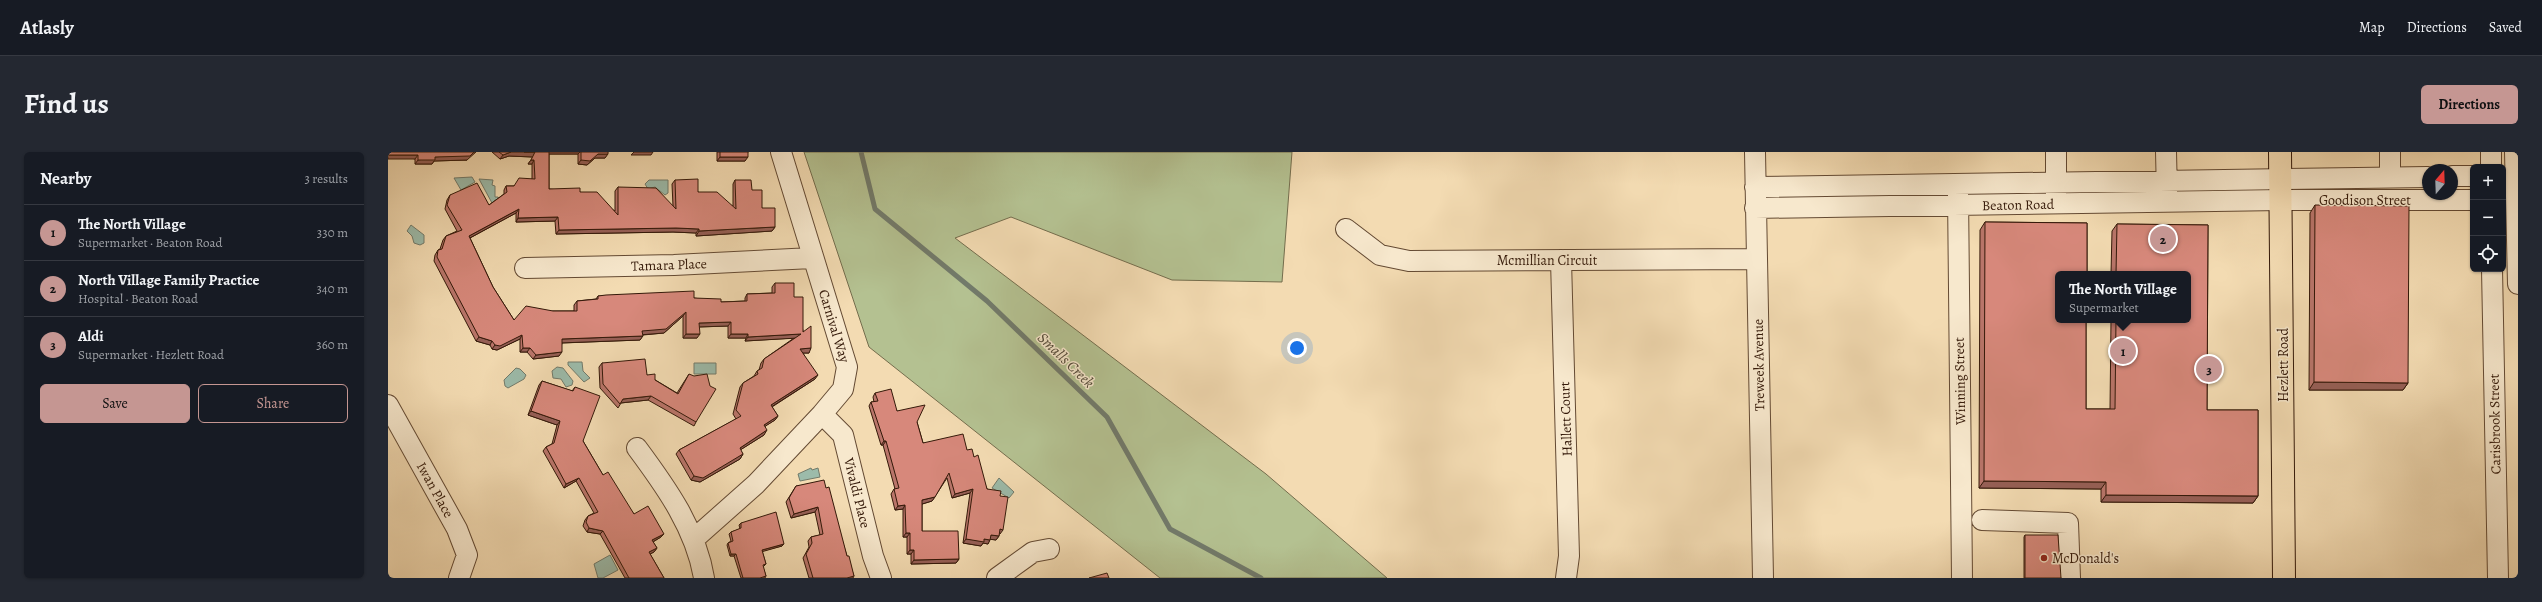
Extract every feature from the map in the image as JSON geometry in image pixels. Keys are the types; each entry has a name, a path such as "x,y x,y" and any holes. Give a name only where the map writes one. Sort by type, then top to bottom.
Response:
{"main road":[{"name":"Hezlett Road","path":"2280,152 2284,578"}],"street":[{"name":"Carnival Way","path":"694,539 756,484 822,414 843,389 847,367 812,258 781,152"},
{"name":"Treweek Avenue","path":"1755,152 1763,578"},
{"path":"2056,152 2057,205"},
{"path":"2166,152 2167,202"},
{"path":"2390,152 2390,177"},
{"path":"2491,152 2491,164"},
{"path":"2515,152 2512,175 2518,284"},
{"name":"Goodison Street","path":"2280,190 2390,177 2422,176"},
{"path":"2458,176 2470,176"},
{"name":"Beaton Road","path":"1755,187 2056,184 2166,181 2280,190"},
{"name":"Winning Street","path":"1957,185 1962,578"},
{"name":"Beaton Road","path":"1755,208 2057,205 2167,202 2280,190"},
{"name":"Goodison Street","path":"2280,190 2470,200"},
{"name":"Mcmillian Circuit","path":"1346,229 1380,255 1410,261 1757,259"},
{"name":"Tamara Place","path":"525,268 674,265 812,258"},
{"name":"Hallett Court","path":"1561,260 1569,556 1566,578"},
{"name":"Carisbrook Street","path":"2492,272 2498,578"},
{"name":"Iwan Place","path":"388,405 457,529 467,555 459,578"},
{"name":"Vivaldi Place","path":"822,414 843,435 873,556 881,578"},
{"path":"637,448 653,470 694,539 704,578"},
{"path":"1982,520 2068,524 2070,578"},
{"path":"998,578 1033,552 1048,549"}],"green space":[{"path":"804,152 1292,152 1282,282 1172,280 1011,217 955,238 1266,474 1387,578 1160,578 869,347"}],"shaded area":[{"path":"472,177 475,182 461,190 454,178"},
{"path":"479,179 493,180 492,185 495,186 495,197 498,197 499,201 492,203"},
{"path":"649,180 668,180 668,193 665,195 655,187 648,189 645,184"},
{"path":"411,225 424,235 424,243 420,245 414,243 412,236 407,231"},
{"path":"568,362 582,362 583,371 590,378 584,382 568,365"},
{"path":"694,363 716,363 716,374 694,374"},
{"path":"557,367 563,368 573,381 572,385 566,387 561,379 553,378 552,371"},
{"path":"516,368 520,369 526,375 524,379 508,388 505,386 504,380"},
{"path":"811,468 812,470 818,468 820,477 800,481 798,474"},
{"path":"999,478 1014,492 1009,498 992,488"},
{"path":"610,555 618,570 603,578 598,578 594,564"}],"building":[{"path":"388,152 474,152 470,156 435,157 435,160 418,160 418,155 388,155"},
{"path":"499,152 511,152 503,155"},
{"path":"535,152 549,152 549,189 580,188 580,192 597,192 618,215 618,187 656,188 676,209 675,180 698,179 698,192 717,192 736,209 735,180 751,180 752,190 762,190 762,208 775,208 775,227 699,231 699,229 676,228 559,230 558,217 518,218 519,209 469,236 493,287 514,320 526,306 553,311 577,311 577,301 598,299 598,296 694,291 694,298 721,299 721,302 747,301 747,294 775,293 775,283 794,283 794,297 803,297 803,332 811,326 811,348 800,349 818,375 771,405 778,416 764,425 767,430 740,448 743,454 703,478 694,476 679,450 741,416 736,410 743,383 758,374 757,371 762,368 764,359 801,334 748,337 748,334 731,334 731,322 699,323 700,334 686,334 686,312 666,329 642,331 643,336 562,339 562,352 536,355 530,348 523,348 522,335 500,346 495,345 492,341 479,337 437,257 438,250 442,249 446,236 462,230 447,205 450,195 477,183 489,205 507,192 506,186 514,186 519,178 535,179 534,160 531,160"},
{"path":"581,152 608,152 608,154 598,154 590,161 581,160"},
{"path":"720,152 748,152 748,157 720,157"},
{"path":"2315,205 2409,206 2408,383 2314,382"},
{"path":"1985,222 2087,223 2087,271 2055,271 2055,323 2086,323 2086,409 2115,409 2116,323 2191,323 2191,271 2116,271 2117,224 2208,225 2207,410 2258,410 2258,496 2106,495 2106,482 1984,481"},
{"path":"645,359 647,375 655,374 655,380 678,394 689,374 694,376 707,374 710,386 716,389 696,422 651,396 623,399 620,404 603,384 602,363"},
{"path":"542,381 573,391 575,387 600,396 583,441 603,475 608,472 634,514 648,506 664,534 652,540 657,548 649,552 664,578 629,578 603,531 589,528 586,522 588,516 598,512 579,478 566,484 546,447 554,443 560,421 531,411"},
{"path":"891,389 897,411 925,405 917,422 923,443 963,434 967,450 972,449 974,457 978,455 987,489 1001,491 1000,496 1008,497 1003,530 1000,529 999,536 991,535 990,540 984,539 984,542 966,539 973,489 955,494 949,473 935,497 922,500 922,531 958,531 959,559 914,560 914,550 910,550 910,533 906,533 905,505 898,506 894,489 899,488 886,441 884,441 871,402 878,401 875,393"},
{"path":"824,480 826,488 829,487 847,556 849,556 854,576 847,578 813,578 806,554 812,543 811,537 823,534 818,507 794,514 789,498 796,486"},
{"path":"776,512 784,544 762,550 766,564 763,565 766,576 760,578 743,578 736,554 731,554 728,543 733,541 731,532 741,528 741,523"},
{"name":"McDonald's","path":"2025,535 2058,535 2061,578 2025,578"},
{"path":"1107,573 1109,578 1089,578"}],"waterway":[{"name":"Smalls Creek","path":"861,152 875,209 987,301 1107,417 1170,529 1261,578"}],"place":[{"name":"North Village Family Practice","path":"2163,239"},
{"name":"The North Village","path":"2123,351"},
{"name":"Aldi","path":"2209,369"},
{"name":"McDonald's","path":"2044,558"}]}
